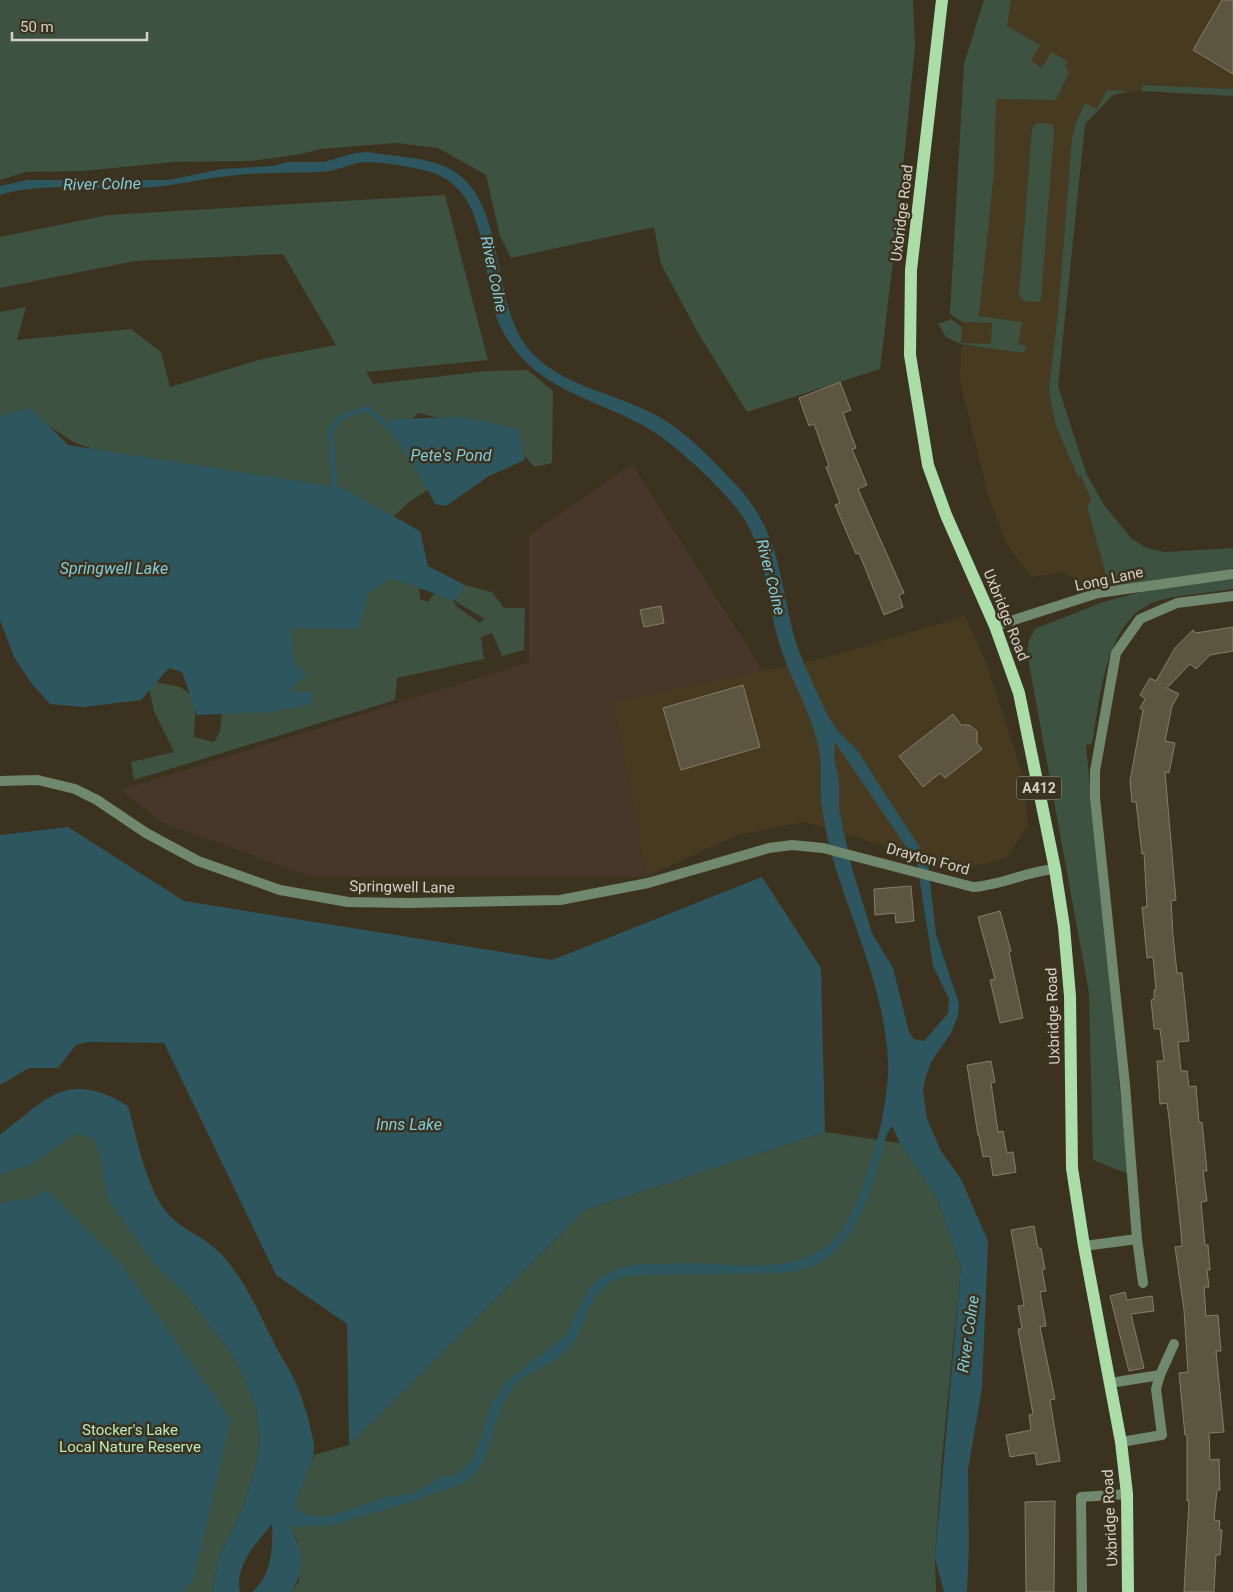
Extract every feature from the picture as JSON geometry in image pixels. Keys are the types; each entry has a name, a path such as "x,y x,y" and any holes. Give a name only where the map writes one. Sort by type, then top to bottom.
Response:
{"main road":[{"name":"Uxbridge Road","path":"942,0 911,270 910,355 928,465 946,515 995,626 1026,717 1055,869 1064,928 1070,996 1072,1168 1084,1246 1121,1442 1127,1494 1128,1592"}],"street":[{"name":"Long Lane","path":"995,626 1098,593 1233,574"},
{"path":"1143,1283 1137,1239 1125,1085 1094,798 1095,771 1116,653 1140,620 1177,603 1233,596"},
{"name":"Springwell Lane","path":"0,781 38,780 74,789 97,800 146,832 198,861 280,890 348,902 409,903 560,900 648,883 769,848 792,845 823,848"},
{"name":"Drayton Ford","path":"823,848 915,870 958,884 983,886 1042,870 1055,869"},
{"path":"1084,1246 1137,1239"},
{"path":"1121,1442 1162,1435 1156,1389 1174,1344"},
{"path":"1110,1383 1160,1375"},
{"path":"1082,1592 1080,1497 1127,1494"}],"shaded area":[{"path":"984,0 1233,0 1233,96 1141,91 1114,95 1085,124 1058,386 1086,473 1104,505 1120,581 1082,590 1084,584 1063,572 1032,577 1007,545 988,495 960,382 962,322 950,314 964,64"},
{"path":"632,464 763,671 613,701 646,877 312,877 161,822 121,790 529,662 529,535"},
{"path":"965,616 986,662 1023,775 1028,825 1007,858 967,868 935,861 804,822 738,835 646,877 613,701 821,659"}],"green space":[{"path":"0,0 913,0 915,46 898,220 880,369 747,412 698,333 661,264 654,227 511,258 500,236 486,175 438,148 396,143 320,149 302,154 250,161 174,162 83,171 25,172 0,180"},
{"path":"984,0 1011,0 1007,26 1040,45 1031,61 1042,68 1051,52 1068,61 1065,66 1069,72 1056,100 996,99 994,173 979,316 1022,322 1018,344 1027,346 1023,353 961,344 946,337 938,324 951,319 962,327 961,343 991,344 992,323 962,322 950,314 964,64"},
{"path":"1143,85 1233,89 1233,96 1141,91"},
{"path":"1107,90 1127,91 1113,95 1085,124 1058,386 1086,473 1104,505 1132,539 1147,548 1165,552 1233,548 1233,568 1230,569 1114,586 1108,582 1087,506 1091,500 1081,476 1078,477 1056,426 1049,390 1059,303 1072,138 1085,103 1097,109"},
{"path":"1036,123 1052,124 1054,131 1041,300 1039,302 1024,301 1019,295 1032,129"},
{"path":"445,195 488,360 366,372 373,384 487,371 527,370 553,391 552,463 534,467 507,435 418,413 398,433 434,486 408,503 389,521 121,458 75,443 28,412 0,421 0,312 26,307 17,340 131,329 161,352 170,387 262,359 336,345 283,254 135,261 0,288 0,237 108,215"},
{"path":"385,573 419,576 420,599 428,602 434,594 448,591 456,606 480,623 485,619 455,601 465,585 492,592 504,608 525,608 524,650 502,656 492,633 481,637 484,659 397,678 395,700 134,780 131,762 174,752 154,711 147,680 180,687 196,698 194,737 214,742 220,732 222,709 286,625"},
{"path":"1233,579 1233,589 1161,600 1142,609 1127,622 1116,640 1108,660 1092,744 1086,745 1128,1174 1093,1160 1089,993 1027,653 1029,640 1035,629 1103,602 1145,591"},
{"name":"Stocker's Lake Local Nature Reserve","path":"100,1117 187,1296 229,1350 243,1374 256,1408 260,1440 257,1463 242,1510 219,1557 212,1592 0,1592 0,1153"},
{"path":"825,1132 900,1143 937,1198 961,1267 942,1458 935,1558 936,1592 291,1592 299,1581 298,1542 292,1531 292,1512 314,1455 349,1445 585,1210"}],"water":[{"name":"River Colne","path":"368,152 429,161 448,168 468,183 481,203 490,227 508,307 517,331 531,352 544,364 573,381 639,407 666,421 709,456 751,503 762,520 770,538 781,576 796,644 826,712 836,728 862,758 924,854 928,865 936,934 959,1004 958,1016 951,1033 931,1062 926,1076 923,1090 927,1119 941,1151 961,1179 988,1241 982,1388 968,1470 969,1547 967,1592 944,1592 935,1558 961,1267 937,1198 891,1127 887,1134 866,1203 858,1220 838,1249 825,1260 810,1267 782,1273 636,1275 623,1277 611,1282 597,1296 580,1331 569,1348 555,1360 522,1379 509,1393 499,1413 485,1458 480,1468 467,1481 418,1500 340,1523 325,1526 293,1526 292,1531 301,1554 301,1569 291,1592 252,1592 264,1578 270,1561 272,1524 248,1555 240,1573 240,1592 212,1592 219,1557 242,1510 257,1463 260,1440 256,1408 243,1374 229,1350 187,1296 156,1266 110,1202 100,1153 94,1139 76,1133 34,1163 0,1175 0,1135 46,1100 59,1093 73,1089 89,1090 107,1095 128,1106 142,1159 157,1198 169,1216 212,1245 235,1271 295,1381 308,1417 314,1448 297,1508 308,1516 331,1516 386,1497 415,1493 441,1477 455,1476 473,1459 492,1403 506,1382 566,1335 584,1296 595,1283 608,1273 629,1266 644,1264 699,1263 755,1266 793,1261 811,1255 827,1246 840,1233 853,1211 864,1183 875,1149 888,1076 885,1033 880,1006 865,953 838,876 829,843 821,799 819,749 816,736 780,646 760,554 745,520 734,505 692,462 667,441 644,426 559,386 528,364 515,350 504,334 496,316 480,236 474,216 466,199 453,184 436,174 397,165 365,162 324,172 263,173 218,177 151,187 34,189 0,195 0,186 27,180 168,180 222,169 273,166 288,162 324,162 355,153","holes":["835,742 917,863 933,966 949,999 948,1013 924,1041 914,1039 909,1032 893,968 872,933 852,868 839,810 839,780 834,758"]},
{"name":"Springwell Lake","path":"31,408 68,445 343,488 420,531 428,566 465,585 455,601 392,578 368,594 359,629 291,628 294,662 307,674 289,692 313,692 312,704 270,712 197,715 182,672 169,668 141,700 84,707 50,704 32,684 14,657 0,620 0,416"},
{"name":"Pete's Pond","path":"465,417 518,429 525,460 489,476 446,506 435,504 413,463 389,431 393,419"},
{"name":"Inns Lake","path":"68,827 184,901 552,960 762,877 821,968 825,1132 585,1210 349,1445 347,1324 276,1275 164,1043 89,1042 76,1045 58,1068 29,1068 0,1085 0,835"},
{"name":"Stocker's Lake Local Nature Reserve","path":"46,1189 121,1264 231,1419 194,1579 184,1592 0,1592 0,1203 37,1197"}],"building":[{"path":"1222,0 1233,0 1233,74 1193,50"},
{"path":"840,382 851,410 843,413 856,448 852,449 867,485 858,489 904,593 899,595 903,607 884,615 859,553 856,554 835,505 840,503 826,467 829,466 814,424 809,426 799,398"},
{"path":"661,606 664,623 644,627 640,610"},
{"path":"1233,627 1233,651 1210,655 1196,669 1190,664 1167,688 1179,694 1172,706 1165,741 1175,743 1169,773 1165,772 1176,900 1171,901 1177,973 1182,973 1189,1041 1178,1042 1181,1071 1187,1071 1189,1087 1196,1086 1199,1123 1202,1122 1207,1171 1203,1171 1207,1201 1201,1202 1205,1245 1208,1245 1210,1270 1207,1270 1209,1287 1204,1287 1206,1316 1218,1315 1221,1351 1216,1351 1224,1432 1209,1433 1210,1460 1219,1459 1220,1490 1217,1490 1214,1520 1220,1521 1219,1530 1222,1530 1220,1555 1216,1555 1214,1592 1184,1592 1189,1501 1187,1501 1187,1435 1185,1435 1179,1373 1188,1372 1184,1310 1175,1247 1182,1246 1167,1103 1160,1104 1157,1061 1164,1061 1160,1029 1154,1029 1151,1000 1154,999 1154,990 1156,990 1153,957 1147,958 1142,907 1147,907 1144,853 1142,854 1136,802 1132,802 1130,781 1143,710 1140,708 1145,699 1140,695 1150,678 1156,681 1175,648 1193,630 1196,633"},
{"path":"743,685 760,747 681,770 663,708"},
{"path":"953,714 961,725 969,725 977,731 977,743 982,749 945,778 940,773 923,787 899,756"},
{"path":"911,886 914,921 896,923 895,913 875,915 874,889"},
{"path":"1000,911 1011,951 1009,952 1023,1018 1000,1023 990,980 995,979 978,917"},
{"path":"991,1061 995,1082 991,1083 998,1132 1003,1131 1007,1153 1013,1152 1016,1172 993,1176 990,1156 983,1157 967,1065"},
{"path":"1034,1226 1038,1248 1041,1248 1045,1269 1042,1270 1046,1291 1040,1292 1046,1326 1040,1327 1055,1399 1050,1400 1060,1461 1037,1465 1035,1453 1010,1457 1006,1435 1031,1430 1029,1415 1033,1414 1018,1329 1022,1328 1018,1306 1024,1305 1011,1230"},
{"path":"1125,1292 1127,1300 1152,1296 1154,1311 1131,1314 1144,1368 1129,1371 1110,1296"},
{"path":"1055,1501 1054,1592 1026,1592 1025,1502"}],"waterway":[{"path":"335,487 330,429 342,417 367,408 390,428"}]}
